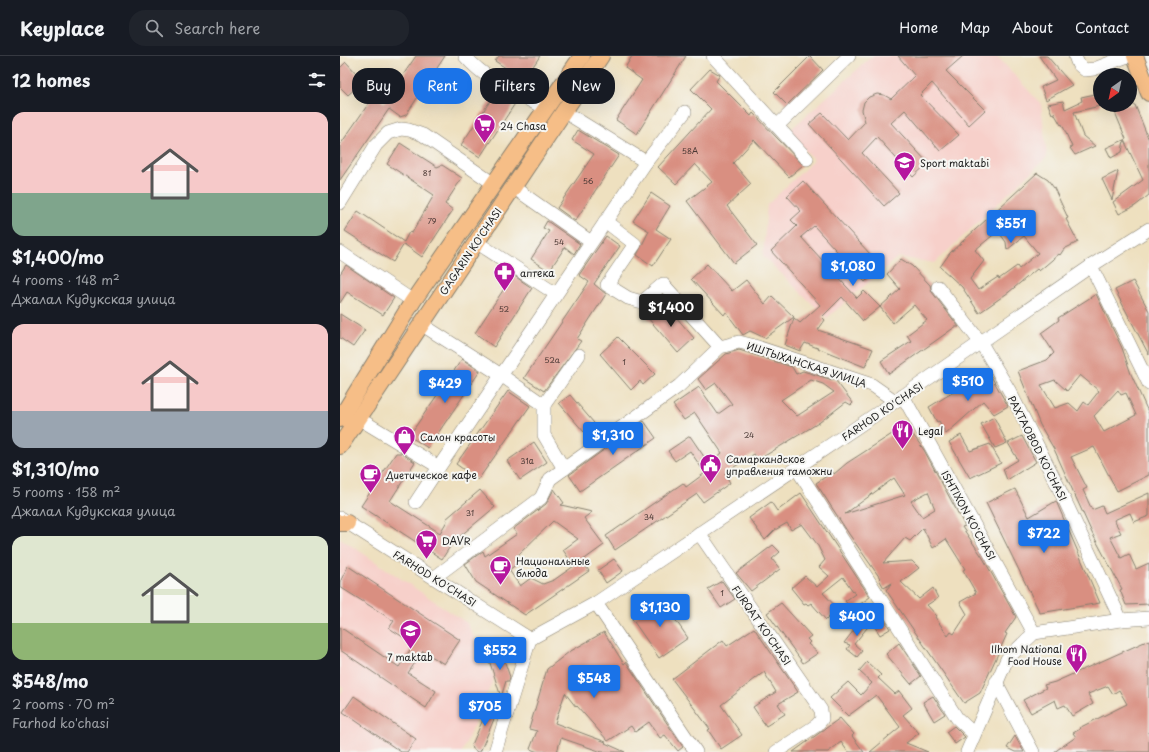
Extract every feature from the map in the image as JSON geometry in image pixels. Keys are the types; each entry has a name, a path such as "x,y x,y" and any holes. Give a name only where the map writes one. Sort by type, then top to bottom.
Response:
{"main road":[{"name":"GAGARIN KO'CHASI","path":"340,419 413,301 582,56"},
{"name":"GAGARIN KO'CHASI","path":"340,446 601,56"},
{"path":"1135,56 1149,93"}],"street":[{"path":"465,56 472,64 495,81 546,109"},
{"path":"712,56 807,158"},
{"path":"777,126 849,56"},
{"path":"1075,56 1078,64 1085,70 1094,69 1128,56"},
{"path":"563,111 646,162"},
{"path":"416,502 646,162 686,112"},
{"path":"340,203 376,145 388,133 401,129 423,135 494,184"},
{"path":"513,187 591,242"},
{"path":"435,577 541,498 550,479 679,386 720,347 663,284 642,302 628,298 607,285 635,244 605,222"},
{"name":"FARHOD KO'CHASI","path":"342,522 435,577 530,639 596,603 797,469 1091,266 1149,229"},
{"path":"476,242 556,294"},
{"path":"340,252 413,301"},
{"path":"1091,266 1149,384"},
{"name":"PAXTAOBOD KO'CHASI","path":"938,287 981,343 1009,390 1057,484 1121,620"},
{"path":"421,324 501,375 544,405"},
{"name":"ИШТЫХАНСКАЯ УЛИЦА","path":"720,347 739,342 872,385 899,399"},
{"path":"564,469 544,435 544,405 580,355"},
{"name":"ISHTIXON KO'CHASI","path":"899,399 1034,633"},
{"path":"358,418 440,467"},
{"path":"797,469 957,718 974,734"},
{"name":"FURQAT KO'CHASI","path":"699,533 821,710 822,719 817,725 776,752"},
{"path":"596,603 696,752"},
{"path":"967,752 996,682 1007,660 1034,633 1121,620 1149,618"},
{"path":"495,752 530,639"},
{"path":"996,682 1033,752"}],"shaded area":[{"name":"Sport maktabi","path":"872,56 997,56 1041,104 1047,157 935,263 898,257 827,318 763,256 767,205 814,160 788,132"},
{"name":"7 maktab","path":"340,538 467,623 494,678 462,752 340,752 340,695 344,688 340,685"}],"building":[{"path":"416,56 445,56 437,68 413,68 413,104 406,115 400,117 389,109 340,180 340,145 368,104 405,104 405,72"},
{"path":"499,56 540,56 532,68 506,68 495,61"},
{"path":"632,56 686,56 637,134 616,120 642,80 625,68"},
{"path":"810,56 823,70 787,105 774,92"},
{"path":"898,56 963,56 946,71 985,110 969,125 932,83 920,95 959,135 940,151 905,110 891,123 928,163 913,177 877,137 862,153 899,193 884,206 809,124 822,113 848,140 865,122 862,110 864,102 869,97 877,94 884,95 891,99 915,76"},
{"path":"1039,56 1047,56 1072,85 1046,100 1041,87 1056,80"},
{"path":"346,62 352,68 352,91 348,95 340,87 340,68"},
{"path":"710,69 720,75 716,81 751,116 753,113 803,165 789,177 754,140 733,163 751,184 727,206 757,245 734,263 687,201 712,182 695,164 676,184 658,167 711,109 691,89"},
{"path":"1093,94 1093,108 1074,112 1083,136 1095,146 1075,155 1070,148 1072,147 1062,124 1061,125 1054,113 1052,114 1048,104 1063,101 1065,109 1082,101 1081,97"},
{"path":"488,104 515,104 480,157 461,145"},
{"path":"1137,110 1149,140 1149,195 1135,206 1119,214 1113,202 1143,180 1124,140 1122,152 1111,158 1106,148 1126,139 1115,112 1137,112"},
{"path":"578,130 619,155 575,221 557,208 594,154 572,140"},
{"path":"400,143 437,167 442,165 462,178 445,204 453,210 422,257 404,244 393,262 345,231 358,211 404,242 409,232 412,233 434,195 387,164"},
{"path":"1118,171 1112,200 1102,179"},
{"path":"1037,173 1048,180 1054,188 1068,218 1066,219 1078,242 1064,249 1060,255 1059,254 1039,271 1037,269 1009,292 979,313 962,287 940,267 950,253","holes":["998,231 1006,242 1007,250 1024,236 1038,253 1019,269 1017,266 999,279 998,277 978,290 970,279 984,261 975,250"]},
{"path":"803,181 882,267 865,282 814,226 801,237 857,298 864,291 880,307 863,321 842,297 822,317 825,320 818,330 873,349 865,367 805,343 800,351 785,345 794,318 800,323 820,305 771,251 797,226 791,220 801,211 787,196"},
{"path":"651,193 670,206 656,229 671,239 653,266 637,255 649,231 633,221"},
{"path":"547,221 580,244 574,254 565,247 549,271 531,259 549,231 543,228"},
{"path":"606,236 620,246 594,284 606,294 577,339 581,341 544,391 524,378 589,282 579,275"},
{"path":"901,259 912,266 930,285 932,292 959,327 955,327 889,374 881,361 911,341 907,335 927,320 914,305 893,323 880,307 900,289 887,274"},
{"path":"707,264 732,291 746,280 765,304 772,296 794,317 765,338 750,331 743,335 726,312 724,315 691,279"},
{"path":"346,265 394,298 383,315 347,292 340,303 340,274"},
{"path":"513,275 532,288 494,347 475,333"},
{"path":"1133,281 1149,311 1149,355 1115,290"},
{"path":"1096,294 1122,348 1131,374 1149,414 1149,475 1117,491 1094,447 1071,457 1087,488 1083,490 1092,510 1102,506 1105,513 1149,493 1149,516 1134,522 1130,513 1114,520 1121,533 1110,537 1121,558 1129,554 1136,569 1149,563 1149,604 1126,605 1120,590 1122,589 1092,533 1054,449 1040,425 1018,371 1047,360 1054,353 1041,333 1059,320 1058,318","holes":["1080,375 1099,391 1088,405 1084,402 1078,411 1069,403 1055,408 1041,385 1055,380 1067,391","1118,390 1121,395 1126,393 1136,415 1104,432 1094,416"]},
{"path":"664,303 694,338 678,353 647,317"},
{"path":"340,314 365,330 353,347 340,338"},
{"path":"618,337 655,374 643,385 640,381 631,390 600,354"},
{"path":"739,350 792,367 796,374 803,371 836,381 853,403 851,405 846,402 820,422 758,460 754,454 725,473 730,483 703,502 697,494 615,550 606,536 683,483 686,487 705,473 690,451 675,461 668,451 690,436 709,464 722,453 695,413 684,420 673,405 699,387 718,414 732,404 716,383 706,390 698,379 726,354","holes":["811,380 823,384 834,392 797,416 781,400"]},
{"path":"462,359 480,371 428,448 409,436"},
{"path":"988,371 1008,406 994,414 983,401 946,434 939,421 937,422 929,407"},
{"path":"508,391 530,406 478,480 456,464"},
{"path":"570,395 594,423 584,432 559,403"},
{"path":"994,417 1007,443 995,448 981,424"},
{"path":"644,421 656,438 580,491 569,475"},
{"path":"906,425 924,450 965,526 962,527 983,558 1016,617 1005,633 1007,634 980,693 964,703 886,590 892,583 884,588 879,579 880,578 816,483 833,472 834,474 847,463","holes":["894,478 905,495 845,514","928,492 935,509 922,517 911,501","923,528 933,548 946,539 965,569 963,570 976,593 960,602 967,614 954,634 951,632 948,636 935,617 937,616 927,605 938,598 933,588 919,599 901,582 919,568 912,561 883,563 905,538 910,541"]},
{"path":"961,435 970,451 990,444 1001,463 970,478 949,442"},
{"path":"1022,436 1036,462 1007,480 1003,469 1018,460 1008,443"},
{"path":"534,442 547,462 520,480 507,461"},
{"path":"396,453 401,453 415,462 390,501 440,533 447,521 446,519 480,490 495,507 453,542 442,559 361,506"},
{"path":"554,489 564,503 561,505 592,512 584,518 604,545 582,561 589,571 525,615 476,582 465,564 483,551 485,556 517,534 513,529 546,504","holes":["553,521 578,539 563,550 574,566 554,580 543,584 531,578 520,586 509,570 521,561 517,556"]},
{"path":"1015,489 1029,517 1056,501 1100,603 1040,613 986,503"},
{"path":"801,493 870,597 852,610 845,601 855,594 843,577 823,593 838,609 826,620 811,603 808,605 806,603 804,604 791,588 805,576 817,587 829,576 819,567 825,560 817,544 802,524 791,530 787,523 775,530 765,540 749,518 771,502 777,511"},
{"path":"773,545 780,552 772,559 780,569 751,591 736,573"},
{"path":"614,559 623,571 606,583 598,570"},
{"path":"348,566 460,640 444,664 423,651 408,673 436,691 426,708 340,650 340,627 399,667 414,644 389,628 394,621 340,587 340,582"},
{"path":"722,581 735,599 721,608 708,589"},
{"path":"661,599 688,638 659,658 632,619"},
{"path":"781,603 811,636 807,639 810,642 808,644 818,653 803,663 767,613"},
{"path":"881,614 890,629 880,635 871,621"},
{"path":"864,617 871,623 854,644 862,651 857,657 847,649 850,645 844,643"},
{"path":"754,628 798,692 778,704 785,714 766,726 753,707 776,692 764,672 721,705 742,735 721,749 708,730 710,729 672,679 723,640 727,646"},
{"path":"604,632 624,664 626,662 683,747 678,751 665,735 660,738 649,722 635,732 631,726 608,741 565,693 555,723 606,742 605,743 625,752 602,752 561,738 557,752 538,752 530,749 537,731 529,729 547,669 569,652"},
{"path":"1149,640 1149,752 1054,752 1076,737 1073,733 1080,729 1079,728 1127,704 1119,690 1113,694 1108,686 1088,694 1093,704 1072,716 1065,705 1058,708 1055,700 1031,713 1023,700 1046,688 1044,685 1055,682"},
{"path":"899,643 921,676 911,684 886,654"},
{"path":"502,654 510,677 509,681 506,681 501,697 488,657"},
{"path":"867,662 881,675 878,678 895,694 899,691 912,708 903,715 919,733 906,743 928,752 870,752 900,727 876,695 848,716 830,698 848,682 861,695 872,683 859,671"},
{"path":"354,696 416,739 407,752 401,752 343,712"},
{"path":"933,696 945,714 934,721 923,702"},
{"path":"491,701 500,705 480,752 477,752 471,747"},
{"path":"840,718 854,734 852,736 864,752 848,752 841,742 828,752 793,752"},
{"path":"954,726 965,737 955,744 946,732"},
{"path":"1015,736 1024,752 1015,752 1007,748"}],"place":[{"name":"24 Chasa","path":"484,144"},
{"name":"Sport maktabi","path":"905,182"},
{"name":"аптека","path":"505,292"},
{"name":"Legal","path":"902,450"},
{"name":"Салон красоты","path":"404,456"},
{"name":"Самаркандское управления таможни","path":"710,484"},
{"name":"Диетическое кафе","path":"371,494"},
{"name":"DAVR","path":"427,560"},
{"name":"Национальные блюда","path":"500,586"},
{"name":"7 maktab","path":"410,650"},
{"name":"Ilhom National Food House","path":"1077,674"}]}
